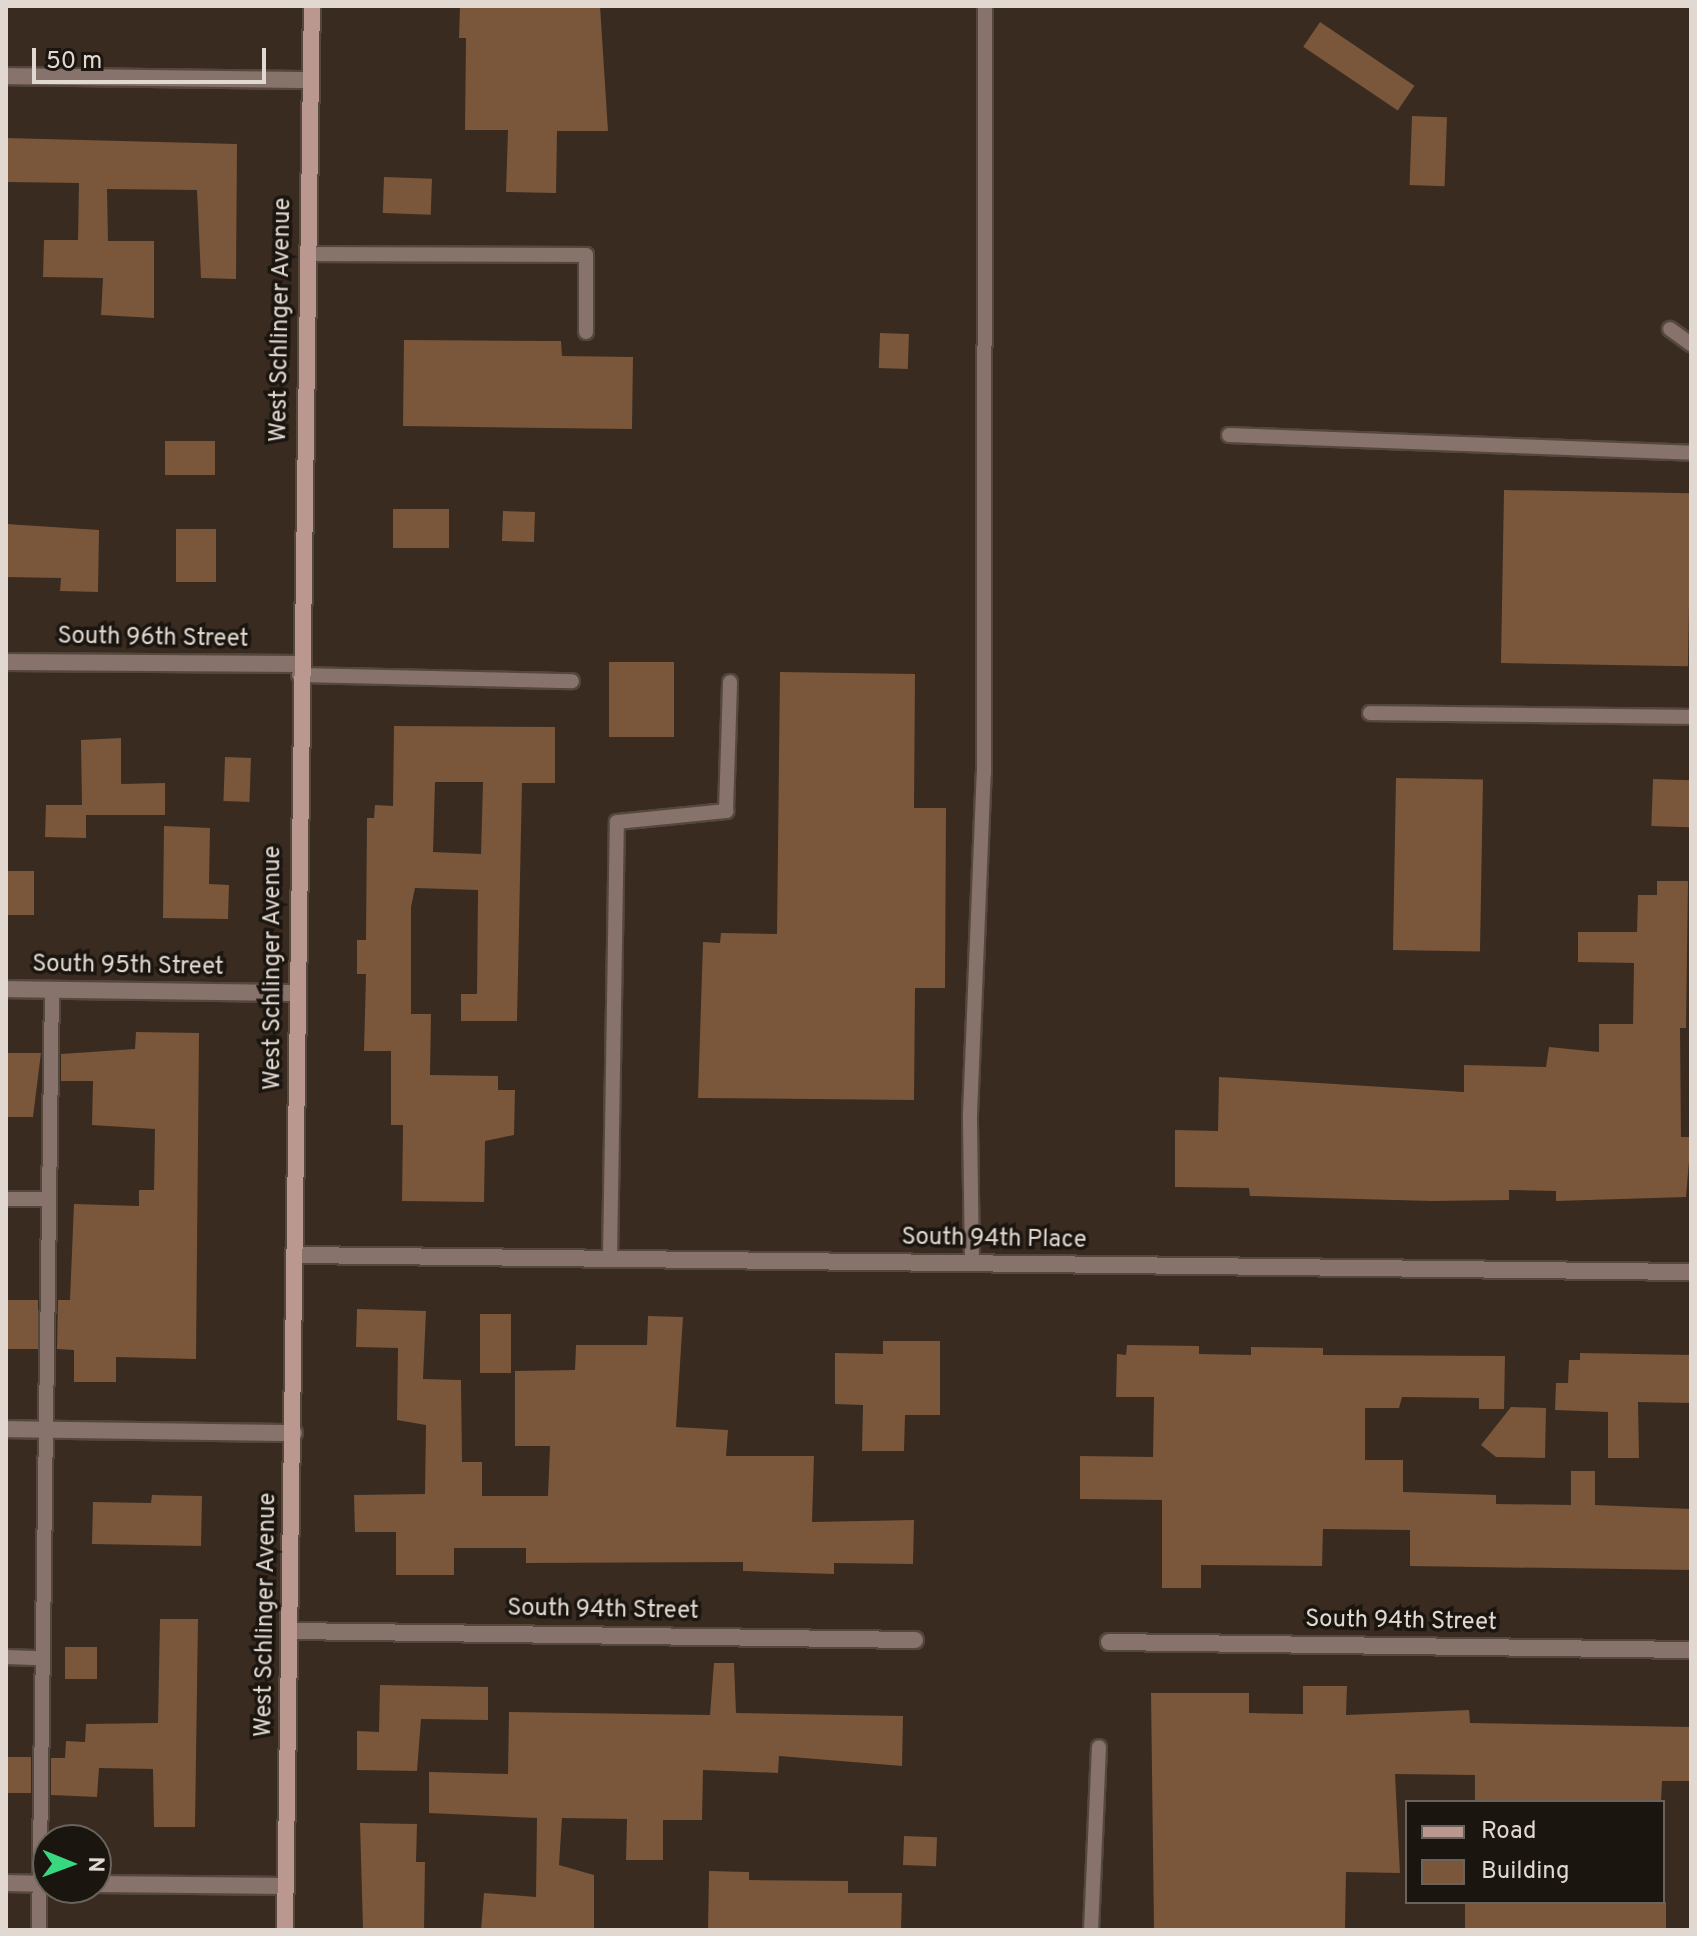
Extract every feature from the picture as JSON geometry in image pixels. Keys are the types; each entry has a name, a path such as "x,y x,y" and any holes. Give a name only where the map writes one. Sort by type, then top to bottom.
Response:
{"street":[{"name":"West Schlinger Avenue","path":"285,1930 297,1255 299,670 312,6"},
{"path":"6,76 311,80"},
{"name":"South 96th Street","path":"6,662 299,670"},
{"name":"South 95th Street","path":"6,989 298,993"},
{"name":"South 94th Place","path":"297,1255 1691,1272"},
{"path":"6,1429 294,1433"},
{"name":"South 94th Street","path":"291,1631 915,1640"},
{"name":"South 94th Street","path":"1109,1642 1691,1650"},
{"path":"6,1883 32,1884"},
{"path":"112,1884 286,1886"}],"lane":[{"path":"972,1264 970,1115 984,773 985,6"},
{"path":"307,254 586,255 586,332"},
{"path":"1670,329 1691,344"},
{"path":"1229,435 1691,453"},
{"path":"299,670 572,681"},
{"path":"610,1259 617,822 726,811 730,682"},
{"path":"1370,713 1691,717"},
{"path":"43,1824 44,1429 52,990"},
{"path":"6,1199 48,1199"},
{"path":"6,1657 42,1658"},
{"path":"1091,1930 1099,1747"},
{"path":"39,1930 42,1904"}],"building":[{"path":"460,6 600,6 608,131 557,131 556,193 506,192 508,130 465,130 466,38 459,38"},
{"path":"1320,22 1415,86 1398,111 1303,47"},
{"path":"1412,116 1447,117 1445,186 1410,185"},
{"path":"6,138 237,144 236,279 201,278 197,190 107,189 108,241 154,241 154,318 101,315 103,278 43,277 44,240 78,240 79,183 6,182"},
{"path":"384,177 432,179 431,215 383,213"},
{"path":"880,333 909,334 908,369 879,368"},
{"path":"404,340 561,341 562,356 633,357 632,429 403,426"},
{"path":"165,441 215,441 215,475 165,475"},
{"path":"1504,490 1691,493 1688,666 1501,663"},
{"path":"393,509 449,509 449,548 393,548"},
{"path":"503,511 535,512 534,542 502,541"},
{"path":"6,524 99,530 98,592 60,591 61,578 6,577"},
{"path":"176,529 216,529 216,582 176,582"},
{"path":"609,662 674,662 674,737 609,737"},
{"path":"780,672 915,674 914,808 946,808 945,988 915,988 914,1100 698,1098 703,942 720,943 721,933 777,934"},
{"path":"394,726 555,727 555,783 522,783 517,1021 461,1021 461,994 477,994 478,890 415,888 411,907 411,1014 431,1014 430,1075 498,1076 498,1090 515,1090 514,1135 485,1141 484,1202 402,1201 403,1125 391,1125 391,1051 364,1051 366,974 357,974 357,940 366,940 367,818 374,818 375,805 393,806","holes":["435,782 483,782 481,854 433,852"]},
{"path":"121,738 121,784 165,783 165,815 86,815 86,838 45,837 46,805 82,805 81,740"},
{"path":"225,757 251,758 249,802 223,801"},
{"path":"1396,778 1483,780 1480,951 1393,950"},
{"path":"1653,779 1691,780 1689,827 1651,826"},
{"path":"164,826 210,828 209,884 229,885 228,919 163,918"},
{"path":"6,871 34,871 34,915 6,915"},
{"path":"1657,881 1688,881 1686,1028 1680,1028 1681,1137 1691,1137 1686,1197 1556,1201 1556,1191 1509,1190 1509,1200 1431,1201 1250,1196 1249,1188 1175,1187 1175,1130 1218,1131 1219,1077 1464,1092 1464,1065 1546,1067 1549,1047 1599,1052 1599,1024 1633,1024 1634,963 1578,962 1578,932 1637,932 1638,895 1657,895"},
{"path":"136,1032 199,1033 196,1359 116,1357 116,1382 74,1382 74,1350 57,1349 58,1300 70,1300 74,1204 139,1206 139,1190 154,1190 155,1129 92,1125 93,1081 61,1081 61,1054 135,1049"},
{"path":"6,1053 41,1053 33,1117 6,1117"},
{"path":"6,1300 38,1300 38,1349 6,1349"},
{"path":"357,1309 426,1311 423,1379 461,1380 462,1462 482,1462 482,1496 548,1496 550,1446 515,1446 515,1371 575,1370 576,1345 647,1345 648,1316 683,1317 676,1427 728,1430 726,1456 814,1456 812,1522 914,1520 913,1564 834,1563 834,1574 743,1571 743,1562 526,1563 526,1548 454,1548 454,1575 396,1575 396,1532 355,1532 354,1495 425,1494 426,1425 397,1420 398,1348 356,1347"},
{"path":"480,1314 511,1314 511,1373 480,1373"},
{"path":"883,1341 940,1341 940,1415 905,1415 904,1451 862,1451 863,1405 835,1404 835,1353 883,1354"},
{"path":"1127,1345 1199,1346 1199,1354 1251,1355 1251,1347 1323,1348 1323,1355 1505,1356 1504,1409 1479,1409 1479,1398 1402,1397 1399,1408 1365,1408 1365,1460 1403,1460 1403,1492 1496,1495 1496,1504 1571,1505 1571,1471 1595,1471 1595,1505 1691,1509 1691,1570 1410,1566 1410,1530 1323,1529 1322,1566 1201,1565 1201,1588 1162,1588 1162,1500 1080,1499 1080,1456 1153,1457 1154,1397 1116,1397 1117,1354 1126,1355"},
{"path":"1580,1353 1691,1355 1691,1403 1638,1402 1639,1458 1608,1458 1608,1412 1555,1410 1556,1383 1568,1383 1569,1360 1580,1360"},
{"path":"1511,1407 1546,1408 1545,1458 1496,1457 1481,1445"},
{"path":"152,1495 202,1496 201,1546 92,1544 93,1502 151,1503"},
{"path":"160,1619 198,1619 195,1827 154,1827 153,1769 99,1768 97,1797 51,1795 51,1758 65,1758 66,1741 85,1742 86,1724 158,1723"},
{"path":"65,1647 97,1647 97,1679 65,1679"},
{"path":"714,1663 734,1663 736,1713 903,1716 902,1766 779,1756 778,1773 703,1770 702,1820 663,1820 663,1860 626,1860 627,1819 562,1818 559,1865 594,1875 594,1930 481,1930 484,1893 536,1897 537,1818 429,1813 429,1772 508,1774 509,1712 710,1715"},
{"path":"380,1685 488,1687 488,1720 421,1719 417,1771 357,1770 357,1731 379,1732"},
{"path":"1303,1686 1347,1686 1346,1715 1469,1710 1470,1723 1691,1727 1691,1781 1662,1781 1661,1800 1475,1800 1475,1775 1395,1774 1400,1873 1346,1872 1345,1928 1154,1930 1151,1693 1249,1693 1249,1713 1303,1714"},
{"path":"6,1757 31,1757 31,1793 6,1793"},
{"path":"360,1823 417,1824 416,1862 425,1862 424,1930 363,1930"},
{"path":"904,1836 937,1837 936,1866 903,1865"},
{"path":"709,1871 749,1872 749,1880 848,1881 848,1893 902,1893 901,1930 708,1930"},
{"path":"1666,1902 1666,1930 1465,1930 1465,1904"}]}
